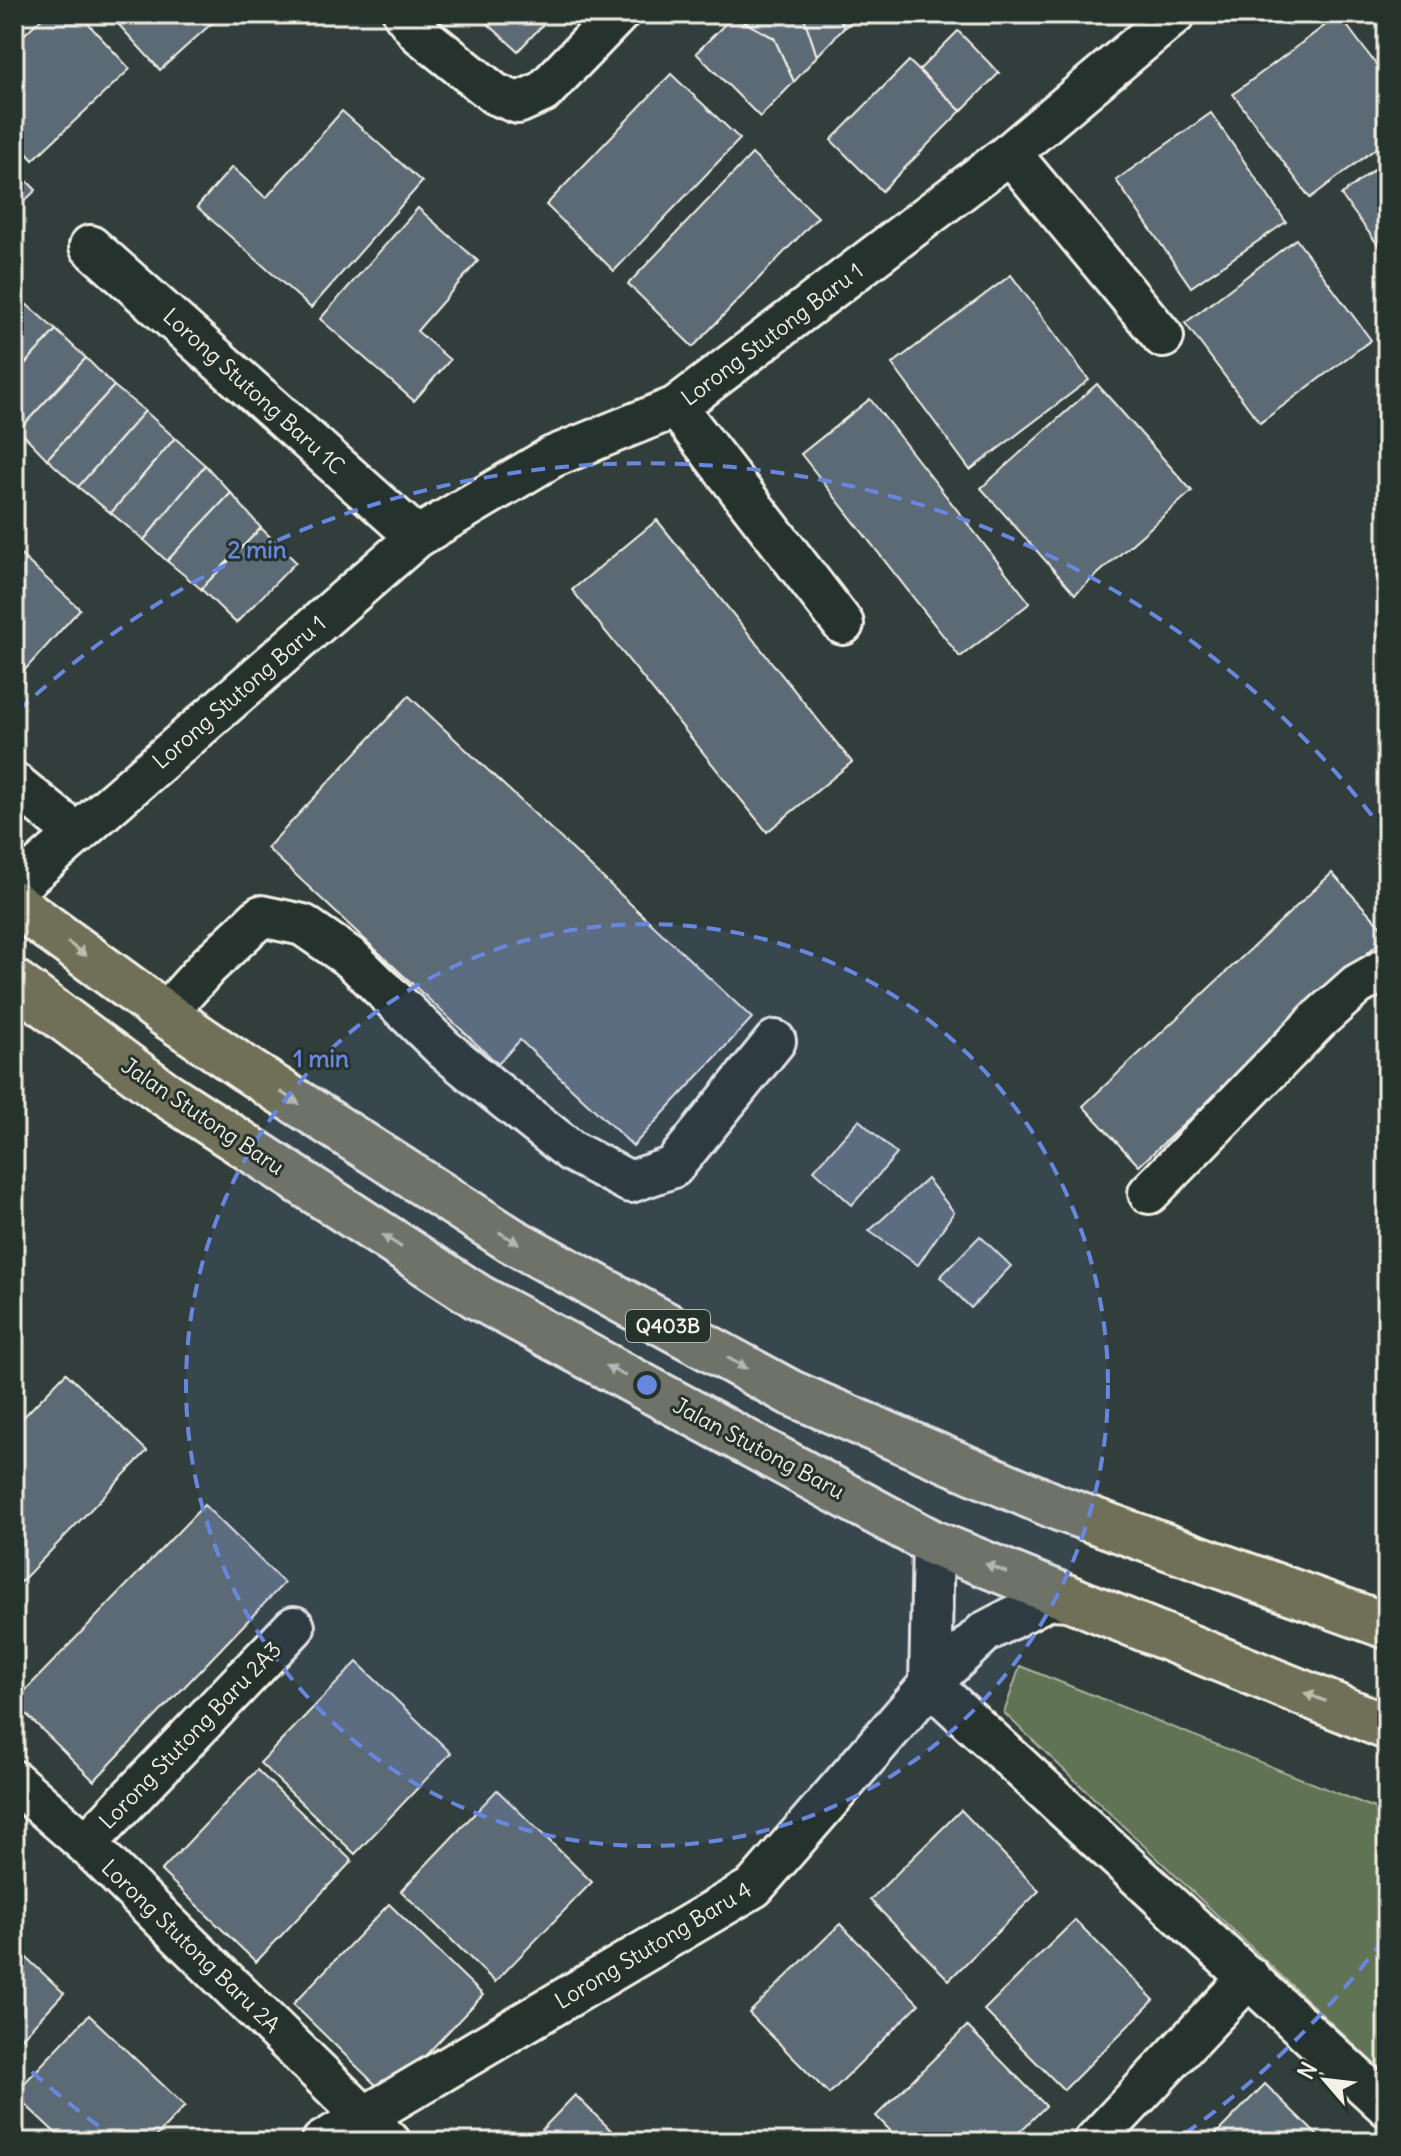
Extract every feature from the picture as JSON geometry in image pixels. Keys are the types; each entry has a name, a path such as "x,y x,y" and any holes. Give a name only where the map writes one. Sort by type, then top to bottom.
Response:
{"main road":[{"name":"Q403B","path":"14,903 247,1070 511,1240 791,1393 1059,1508 1387,1626"},
{"name":"Jalan Stutong Baru","path":"14,982 164,1093 478,1297 933,1543 1387,1727"}],"street":[{"path":"404,14 419,33 484,85 506,100 518,103 543,92 618,14"},
{"name":"Lorong Stutong Baru 1","path":"14,889 417,537 552,457 676,407 1010,153 1175,14"},
{"path":"1010,153 1163,337"},
{"name":"Lorong Stutong Baru 1C","path":"90,246 417,537"},
{"path":"676,407 843,624"},
{"path":"14,783 77,834"},
{"path":"165,1014 208,966 261,916 303,925 352,959 444,1049 571,1151 630,1182 673,1167 775,1041"},
{"path":"1149,1193 1318,1020 1357,985 1387,968"},
{"path":"933,1543 930,1684 1387,2106"},
{"name":"Lorong Stutong Baru 4","path":"322,2142 377,2129 754,1887 930,1684 985,1632 1048,1599 1075,1600"},
{"name":"Lorong Stutong Baru 2A3","path":"86,1844 294,1627"},
{"name":"Lorong Stutong Baru 2A","path":"14,1781 86,1844 377,2129"},
{"path":"1094,2142 1249,1977"}],"green space":[{"path":"1020,1666 1387,1813 1387,2076 1004,1713"}],"building":[{"path":"46,14 79,14 130,69 33,160 14,139 14,44"},
{"path":"109,14 222,14 160,70"},
{"path":"477,14 553,14 518,51"},
{"path":"803,14 817,56 794,82 774,38 733,16"},
{"path":"803,14 838,14 844,28 817,56"},
{"path":"838,14 861,14 844,28"},
{"path":"1339,15 1387,79 1387,140 1310,198 1233,94"},
{"path":"733,16 774,38 794,82 760,117 696,53"},
{"path":"958,31 999,73 961,111 919,70"},
{"path":"909,61 961,111 882,191 831,140"},
{"path":"671,74 740,139 614,271 546,205"},
{"path":"342,111 422,182 311,308 197,207 232,167 266,198"},
{"path":"1211,113 1286,222 1191,287 1116,180"},
{"path":"752,154 818,217 693,347 628,284"},
{"path":"1387,160 1387,257 1341,195"},
{"path":"14,168 36,190 14,211"},
{"path":"418,208 478,261 417,331 450,360 414,401 320,319"},
{"path":"1296,239 1371,340 1260,423 1185,323"},
{"path":"1011,275 1089,380 970,470 892,364"},
{"path":"14,294 26,304 14,317"},
{"path":"26,304 56,330 14,376 14,317"},
{"path":"56,330 86,358 19,430 14,425 14,376"},
{"path":"86,358 114,386 47,459 19,430"},
{"path":"1097,384 1192,491 1075,594 981,488"},
{"path":"114,386 145,411 78,487 47,459"},
{"path":"870,399 1030,603 960,657 801,454"},
{"path":"145,411 175,438 111,513 78,487"},
{"path":"175,438 205,465 144,540 111,513"},
{"path":"205,465 231,493 167,561 144,540"},
{"path":"231,493 261,528 201,589 167,561"},
{"path":"657,520 852,762 767,832 572,590"},
{"path":"261,528 296,562 236,623 201,589"},
{"path":"14,549 80,609 14,682"},
{"path":"409,696 752,1018 633,1146 520,1040 498,1064 267,848"},
{"path":"1332,873 1387,935 1139,1166 1083,1106"},
{"path":"859,1120 897,1154 852,1205 814,1170"},
{"path":"927,1179 954,1212 918,1265 869,1231"},
{"path":"980,1236 1011,1266 971,1308 940,1277"},
{"path":"66,1373 147,1451 14,1589 14,1427"},
{"path":"204,1505 284,1583 94,1781 14,1702"},
{"path":"357,1662 451,1753 355,1854 260,1763"},
{"path":"257,1770 352,1861 256,1962 161,1871"},
{"path":"497,1790 592,1882 495,1982 401,1891"},
{"path":"961,1810 1039,1891 949,1980 870,1900"},
{"path":"389,1904 483,1995 387,2096 293,2004"},
{"path":"1075,1920 1154,2000 1064,2090 984,2010"},
{"path":"840,1924 919,2004 829,2094 749,2013"},
{"path":"14,1946 64,1993 14,2046"},
{"path":"89,2015 185,2106 151,2142 65,2142 14,2094"},
{"path":"967,2026 1046,2106 1009,2142 901,2142 876,2116"},
{"path":"1265,2084 1324,2142 1208,2142"},
{"path":"575,2095 623,2142 530,2142"}]}
